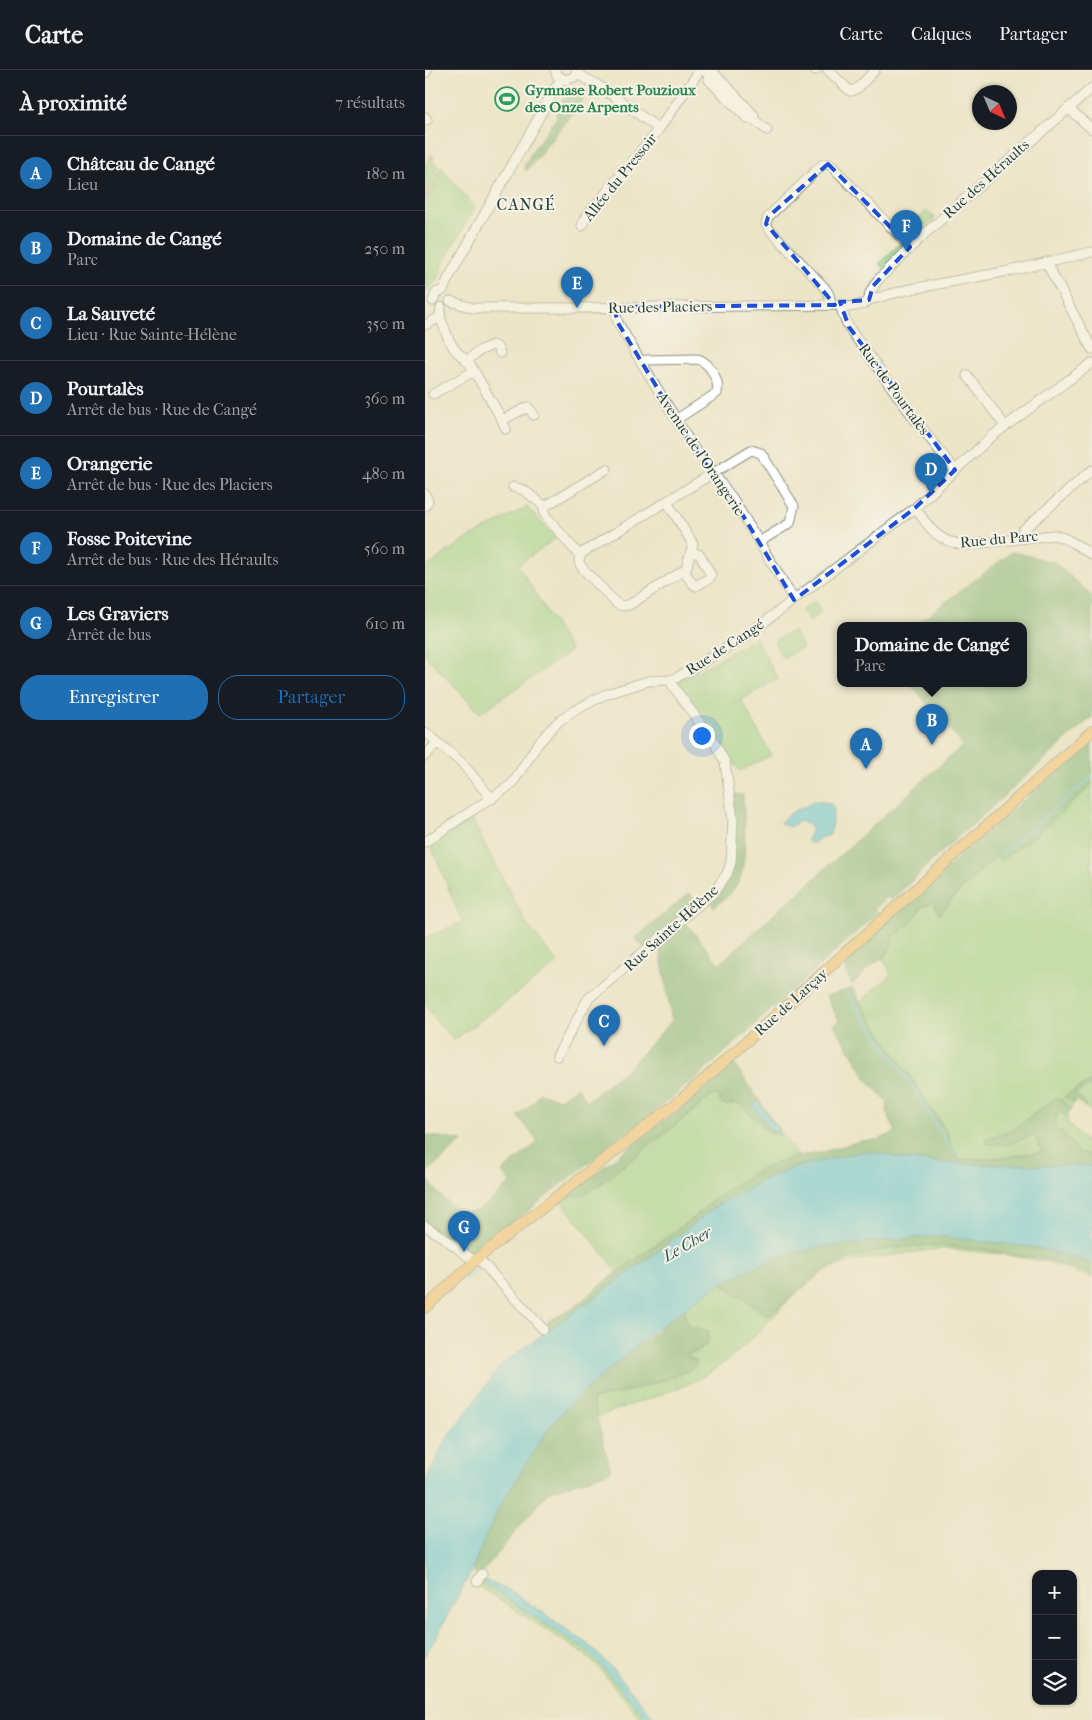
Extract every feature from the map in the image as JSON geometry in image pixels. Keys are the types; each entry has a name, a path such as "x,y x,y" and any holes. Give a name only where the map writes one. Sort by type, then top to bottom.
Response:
{"main road":[{"name":"Rue de Larçay","path":"425,1308 476,1260 707,1078 1092,731"}],"street":[{"path":"555,70 561,78 570,79 577,72 659,129"},
{"path":"828,70 850,91 859,87 875,70"},
{"path":"704,71 709,80 748,119 753,120 767,130"},
{"name":"Allée du Pressoir","path":"582,226 585,218 659,129 704,71"},
{"path":"443,290 449,294 450,301 448,304 441,307 429,303 436,293 443,290 447,279 561,78"},
{"name":"Rue des Héraults","path":"869,300 873,286 910,247 1092,88"},
{"path":"1069,108 1092,129"},
{"path":"831,305 825,288 766,224 768,217 823,164 830,164 910,247"},
{"name":"Rue des Placiers","path":"450,301 473,308 841,304 848,307 864,304 869,300 906,290 1092,252"},
{"path":"1046,262 1092,349"},
{"name":"Rue de Pourtalès","path":"841,304 849,327 889,386 955,470"},
{"path":"441,307 440,317 451,345 474,372 503,420 506,429"},
{"name":"Avenue de l'Orangerie","path":"614,307 617,323 693,447 733,499 794,600"},
{"path":"425,326 440,317"},
{"path":"466,361 479,351 492,345 497,347 500,353"},
{"path":"641,362 645,360 698,359 705,362 717,381 717,393 677,419"},
{"name":"Rue de Cangé","path":"427,836 492,798 517,779 537,745 559,721 583,706 604,695 648,681 671,680 742,640 915,508 985,442 1005,426 1092,363"},
{"path":"433,394 474,372"},
{"path":"967,375 1005,426"},
{"path":"503,420 528,407 534,415"},
{"path":"667,502 691,541 691,551 687,567 684,571 629,605 622,606 614,601 582,568 579,562 581,554 750,450 761,453 794,509 790,523 759,542"},
{"path":"545,507 607,469"},
{"path":"1019,538 1023,530 1092,470"},
{"path":"513,488 524,490 545,507"},
{"path":"425,494 428,501 425,506"},
{"path":"545,507 545,515 581,554"},
{"name":"Rue du Parc","path":"915,508 941,538 951,543 964,545 1054,535 1092,555"},
{"path":"684,571 695,586 710,578 711,575 700,555 691,551"},
{"name":"Rue Sainte-Hélène","path":"557,1056 588,999 714,892 725,879 730,869 733,820 725,762 715,744 673,686 671,680"},
{"path":"425,732 461,762 492,798"},
{"path":"425,756 437,743"},
{"path":"425,1226 476,1260 543,1329"}],"highlighted area":[{"path":"828,164 910,247 873,286 869,300 840,302 849,327 955,470 915,508 794,600 733,499 693,447 618,323 614,307 835,305 766,224 768,217"}],"green space":[{"path":"584,89 589,92 526,171 524,166 557,117 557,107 560,102 569,95"},
{"path":"432,155 434,156 431,161 438,165 425,202 425,165"},
{"path":"441,167 475,207 440,268 442,270 437,280 425,293 425,207"},
{"path":"927,210 935,218 913,238 906,238 903,234"},
{"path":"901,242 902,250 884,268 879,264"},
{"path":"527,507 556,538 518,565 571,651 480,713 425,655 425,568 461,542"},
{"path":"1012,552 1054,562 1092,596 1092,717 936,857 892,900 887,897 883,899 884,902 875,909 878,912 700,1075 477,1251 468,1255 425,1226 425,1176 447,1202 454,1207 469,1212 481,1208 511,1183 502,1172 538,1142 518,1116 534,1102 540,1093 560,1099 577,1087 587,1101 632,1064 672,1021 660,948 656,942 683,919 719,964 963,745 913,687 1027,687 1027,622 919,622"},
{"path":"814,601 820,609 819,614 809,621 802,610"},
{"path":"792,631 802,645 802,648 782,657 774,642"},
{"path":"755,637 778,679 741,700 771,755 740,771 678,687 678,682"},
{"path":"1092,739 1092,784 1044,829 1001,860 997,856 960,890 939,915 933,902 923,906 912,921 893,938 887,955 868,968 852,985 843,963"},
{"path":"1092,784 1092,1080 1065,1096 1074,1103 1071,1109 1061,1099 1054,1101 1013,1129 1003,1134 986,1138 1007,1145 1034,1134 1042,1152 996,1158 959,1160 950,1143 947,1132 860,1002 891,975 883,957 887,955 893,938 912,921 923,906 933,902 939,914 982,868 997,855 1001,859 1080,796"},
{"path":"730,794 743,795 745,840 743,865 736,887 714,907 706,899 730,869"},
{"path":"472,820 527,925 558,963 454,1040 436,1021 425,1004 425,938 462,922 431,845 434,843 433,841"},
{"path":"689,893 697,902 643,947 636,938"},
{"path":"853,988 860,1002 947,1132 950,1143 959,1160 996,1158 1042,1152 1034,1134 1007,1145 986,1143 986,1138 1012,1130 1057,1097 1071,1109 1067,1117 1058,1112 1055,1123 1059,1132 1062,1132 1078,1152 1092,1155 1092,1166 961,1164 907,1160 874,1152 860,1152 797,1167 718,1205 645,1261 546,1332 543,1329 550,1320 571,1310 608,1279 692,1219 716,1198 743,1179 765,1167 798,1156 819,1153 860,1141 878,1140 896,1132 887,1113 888,1103 868,1081 834,1024 839,1021 826,996"},
{"path":"734,1063 782,1134 770,1133 742,1105 735,1103 724,1104 720,1102 720,1099 715,1094 599,1185 584,1194 560,1200 704,1090"},
{"path":"1092,1080 1092,1084 1075,1094 1087,1105 1084,1106 1075,1100 1074,1103 1064,1097"},
{"path":"1092,1084 1092,1112 1084,1106 1086,1105 1075,1094"},
{"path":"715,1094 730,1105 735,1103 742,1106 767,1130 782,1134 798,1156 765,1167 716,1198 692,1219 618,1272 560,1200 584,1194 599,1185"},
{"path":"1058,1112 1067,1117 1069,1124 1092,1147 1092,1155 1078,1152 1059,1132 1055,1123"},
{"path":"425,1135 463,1141 425,1174"},
{"path":"938,1236 1016,1245 1055,1252 1092,1263 1092,1275 1043,1258 1011,1255 981,1249 931,1245 886,1249 846,1259 820,1274 768,1316 721,1283 775,1257 826,1246"},
{"path":"931,1245 981,1249 1011,1255 1043,1258 1078,1269 1092,1275 1092,1278 1048,1262 1000,1254 946,1249 853,1261 831,1268 846,1259 886,1249"},
{"path":"721,1283 768,1316 794,1294 742,1348 706,1375 666,1393 598,1417 592,1399 644,1387 694,1368 695,1359 688,1357 688,1354 697,1352 708,1331 689,1326 686,1320 685,1308"},
{"path":"685,1308 686,1320 689,1326 709,1331 705,1346 688,1354 688,1357 697,1362 694,1368 676,1376 592,1399 611,1471 548,1492 478,1577 473,1569 502,1502 525,1464 557,1418 605,1373"},
{"path":"480,1581 587,1651 648,1720 642,1720 600,1669 584,1654 478,1586"}],"water":[{"path":"816,801 828,803 834,809 830,835 822,837 812,844 807,841 811,830 810,824 800,821 789,827 780,823 792,813"},
{"path":"758,1101 778,1129 774,1132 772,1132 753,1106"},
{"name":"Le Cher","path":"860,1152 874,1152 907,1160 961,1164 1092,1166 1092,1263 1040,1248 938,1236 826,1246 775,1257 721,1283 655,1330 577,1397 549,1427 502,1502 471,1572 425,1657 425,1482 445,1441 503,1363 645,1261 718,1205 763,1180 797,1167"},
{"path":"482,1579 513,1592 588,1644 615,1671 656,1720 648,1720 587,1651 480,1581"}],"waterway":[{"path":"1002,853 1092,777"},
{"path":"847,993 915,1090 948,1144 958,1154"},
{"path":"465,1279 479,1267"}],"place":[{"name":"Gymnase Robert Pouzioux des Onze Arpents","path":"507,99"},
{"name":"Fosse Poitevine","path":"906,251"},
{"name":"Orangerie","path":"577,308"},
{"name":"Pourtalès","path":"931,494"},
{"name":"Domaine de Cangé","path":"932,745"},
{"name":"Château de Cangé","path":"866,769"},
{"name":"La Sauveté","path":"604,1046"},
{"name":"Les Graviers","path":"464,1252"}],"district":[{"name":"CANGÉ","path":"526,204"}]}
